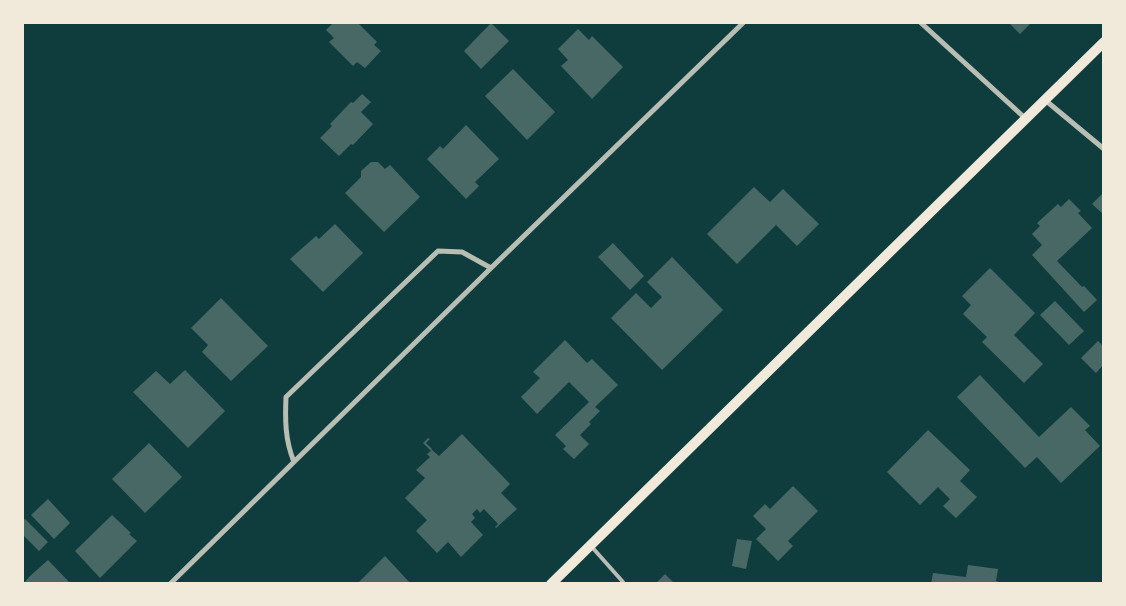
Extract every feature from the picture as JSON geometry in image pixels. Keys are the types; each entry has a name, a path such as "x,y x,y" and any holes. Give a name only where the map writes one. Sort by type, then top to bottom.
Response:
{"main road":[{"path":"550,584 1104,42"}],"street":[{"path":"170,584 744,22"},
{"path":"920,22 1025,118"},
{"path":"1044,100 1104,149"},
{"path":"294,462 289,451 284,427 286,397 438,251 462,252 491,268"}],"lane":[{"path":"590,545 622,582 621,584"}],"building":[{"path":"334,22 357,22 377,42 374,45 381,51 365,68 357,62 353,66 329,42 334,38 326,30"},
{"path":"1008,22 1032,22 1020,34"},
{"path":"491,23 509,41 481,69 464,51"},
{"path":"578,29 589,40 592,36 623,67 592,99 561,66 568,60 558,49"},
{"path":"513,69 555,112 527,140 485,96"},
{"path":"362,94 371,102 361,112 373,124 353,145 351,144 339,156 320,138 332,126 330,124 351,102 353,103"},
{"path":"466,125 499,159 475,182 479,186 466,199 427,159 440,146 443,149"},
{"path":"371,162 378,162 385,169 390,165 420,197 384,232 345,193 361,177 361,171"},
{"path":"754,187 770,202 783,189 819,224 797,246 776,225 737,264 707,234"},
{"path":"1104,192 1104,215 1092,204"},
{"path":"1069,199 1081,211 1078,213 1092,228 1057,261 1097,300 1084,312 1032,255 1042,245 1032,234 1040,226 1037,223 1058,204 1061,207"},
{"path":"335,224 363,253 323,292 290,259 316,236 319,239"},
{"path":"613,243 644,276 630,290 598,257"},
{"path":"672,257 723,310 662,370 611,318 636,293 651,308 662,297 647,282"},
{"path":"990,268 1035,313 1014,335 1043,364 1024,383 982,342 987,337 963,314 971,305 962,296"},
{"path":"221,298 268,346 231,381 202,352 208,345 191,328"},
{"path":"1055,301 1084,331 1069,345 1040,315"},
{"path":"565,340 587,363 592,359 618,385 595,407 600,411 580,435 589,444 574,459 563,449 566,446 555,435 589,402 569,382 537,414 521,397 540,378 533,372"},
{"path":"1098,341 1104,347 1104,364 1096,373 1081,358"},
{"path":"185,370 225,411 188,448 133,392 156,371 170,384"},
{"path":"980,375 1039,437 1071,407 1090,426 1085,430 1100,446 1061,483 1037,457 1025,468 957,397"},
{"path":"928,430 970,470 960,481 977,497 956,518 943,506 950,499 938,487 920,505 887,472"},
{"path":"462,434 510,484 501,493 517,509 496,528 498,524 484,509 480,513 477,509 472,514 475,518 471,522 483,535 461,557 448,542 437,553 416,531 427,520 405,498 425,478 416,470 430,457 427,454 432,450 439,456"},
{"path":"428,438 430,439 426,443 432,449 431,451 423,443"},
{"path":"149,443 182,477 145,513 112,479"},
{"path":"793,486 818,511 788,541 793,546 778,561 756,539 766,529 753,516 765,504 770,509"},
{"path":"48,499 70,523 54,539 31,515"},
{"path":"112,515 137,541 100,578 75,551"},
{"path":"25,519 48,542 39,551 22,534 22,521"},
{"path":"737,539 752,541 746,569 732,566"},
{"path":"385,556 411,584 357,584"},
{"path":"48,560 71,584 23,584 30,576"},
{"path":"968,565 998,569 996,581 1005,584 931,584 933,573 966,577"},
{"path":"665,574 675,584 655,584"}]}
